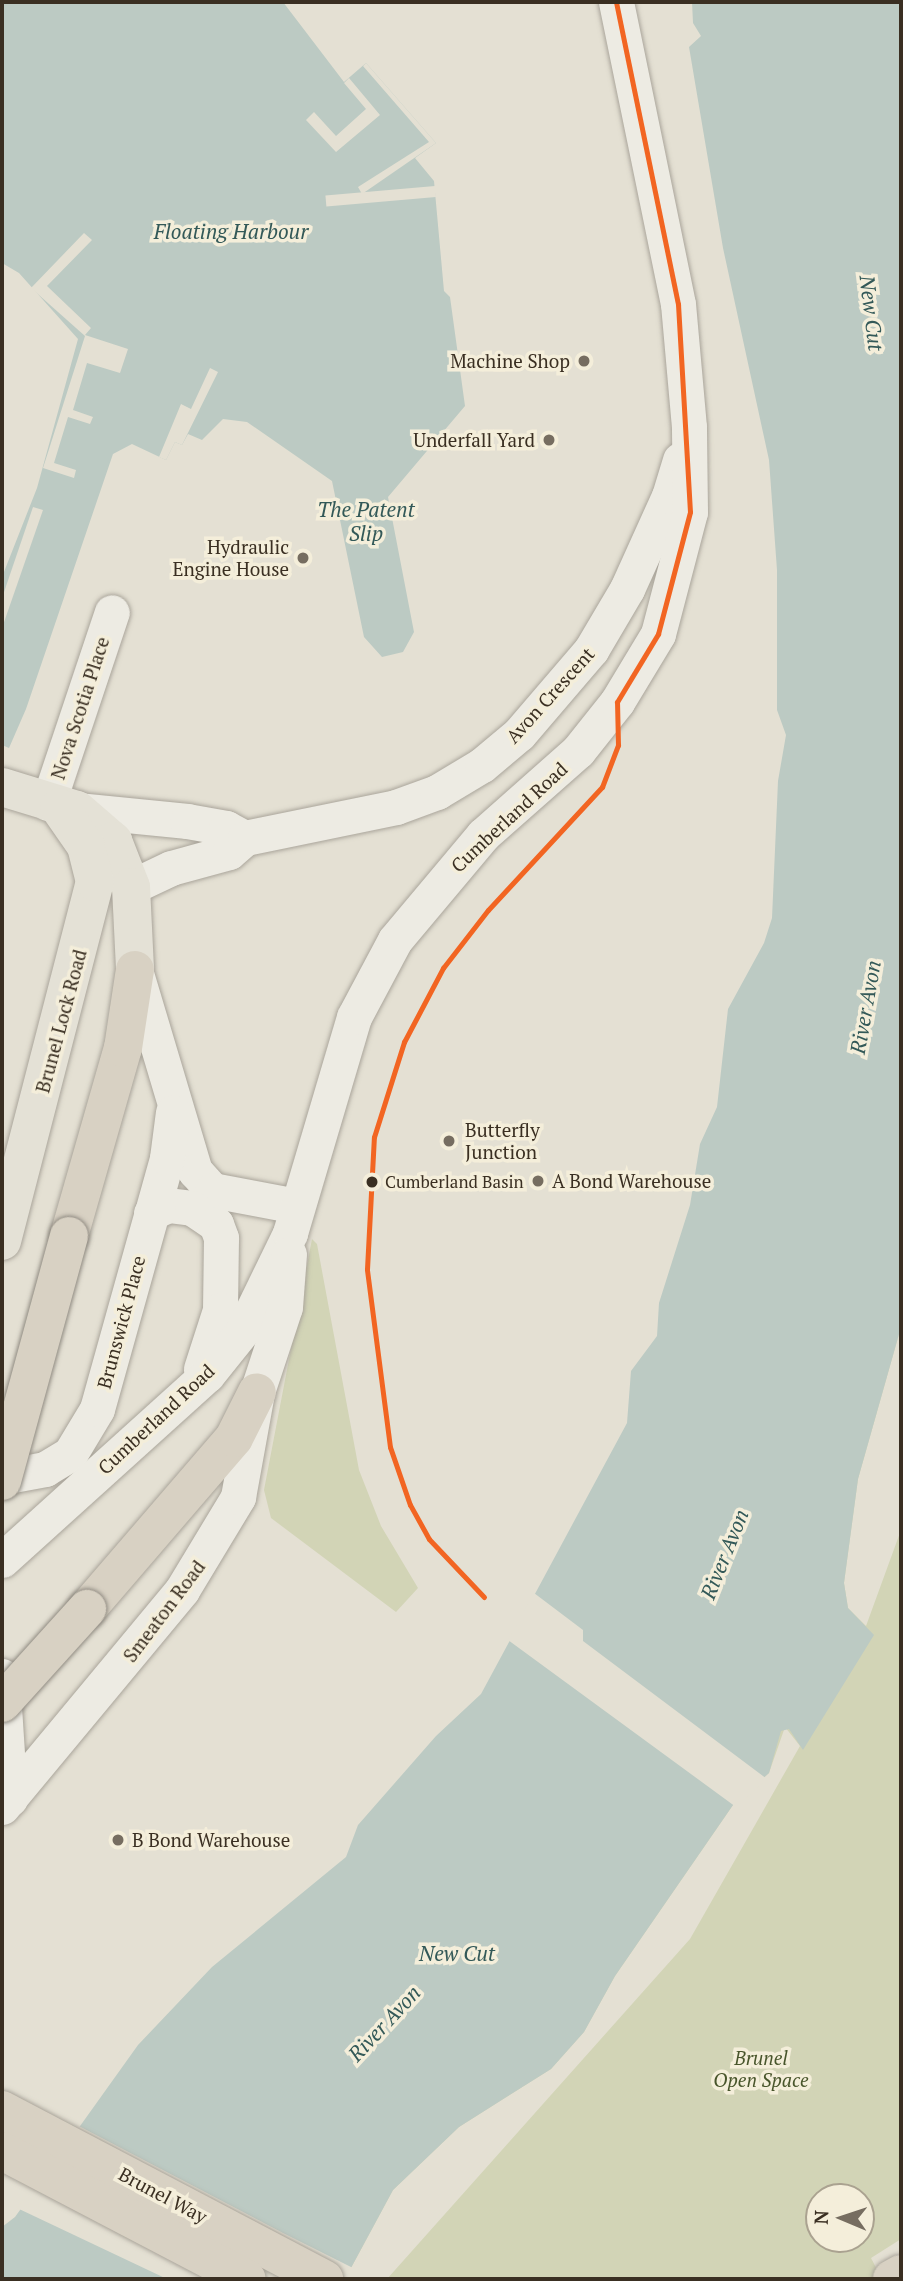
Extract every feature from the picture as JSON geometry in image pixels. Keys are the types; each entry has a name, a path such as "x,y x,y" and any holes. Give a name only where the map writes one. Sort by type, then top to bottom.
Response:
{"highway":[{"path":"2,1479 123,1048 135,970"},
{"path":"2,1703 234,1438 257,1392"},
{"name":"Brunel Way","path":"2,2110 324,2279"},
{"name":"Brunel Way","path":"10,2157 247,2279"},
{"path":"892,2279 901,2274"}],"main road":[{"path":"2,787 62,807 113,841 132,902 135,970"},
{"name":"Brunel Lock Road","path":"2,1241 88,919 95,882 92,860 62,807"},
{"path":"88,919 111,904 132,902"}],"street":[{"name":"Cumberland Road","path":"2,1560 188,1393 243,1330 297,1206 336,1064 370,985 425,899 483,835 578,751 650,651 670,600 690,512 689,427 678,304 616,2"},
{"name":"Avon Crescent","path":"132,902 171,868 229,852 245,838 333,823 437,792 519,734 611,619 669,496 689,427"},
{"name":"Nova Scotia Place","path":"62,807 112,612"},
{"path":"62,807 187,821 226,828 245,838"},
{"path":"135,970 173,1112 195,1171 212,1190 297,1206"},
{"name":"Brunswick Place","path":"2,1479 58,1462 86,1428 105,1384 151,1213 173,1112"},
{"path":"151,1213 168,1205 192,1208 216,1224 221,1238 220,1310 208,1355 188,1393"},
{"name":"Smeaton Road","path":"6,1803 102,1691 209,1550 238,1497 257,1392 285,1307 297,1206"},
{"path":"2,1676 6,1803"}],"green space":[{"path":"312,1239 317,1244 359,1470 381,1526 418,1588 396,1612 271,1518 264,1490"},
{"name":"Brunel Open Space","path":"901,1327 858,1479 844,1583 848,1608 866,1626 901,1530 901,2239 871,2258 882,2279 387,2279 690,1939 800,1746 785,1727 769,1773 733,1805 615,1976 584,2032 551,2069 459,2127 393,2190 345,2279 171,2279 794,1659"}],"water":[{"name":"Floating Harbour","path":"2,2 283,2 344,82 366,63 436,143 415,158 434,181 444,291 450,297 465,406 388,497 414,632 403,652 382,657 364,637 332,481 247,422 223,419 202,440 188,434 182,445 175,442 166,460 132,444 113,454 26,709 9,748 2,745 2,577 37,488 78,339 19,273 2,263"},
{"name":"New Cut","path":"692,2 901,2 901,1327 858,1479 844,1583 848,1608 874,1635 803,1750 789,1729 781,1731 769,1773 733,1805 615,1976 584,2032 551,2069 459,2127 393,2190 345,2279 2,2279 2,2227 15,2217 138,2045 212,1967 346,1857 358,1825 436,1736 481,1694 627,1423 631,1371 657,1336 659,1303 690,1205 700,1144 717,1107 728,1009 764,943 772,918 778,781 786,735 777,710 777,570 769,460 723,248 689,47 701,36 693,23"}],"pier":[{"path":"366,63 436,143 362,194 358,187 429,142 363,66"},
{"path":"349,78 380,115 336,152 306,120 314,112 336,136 366,109 344,83"},
{"path":"435,186 436,197 326,207 325,196"},
{"path":"84,233 92,240 47,286 91,328 85,335 128,349 120,373 87,363 73,410 93,417 90,424 68,417 54,463 76,470 74,478 43,468 85,336 31,288"},
{"path":"210,368 218,372 182,445 175,442 166,460 159,457 181,404 191,409"},
{"path":"33,507 43,510 2,628 2,598"},
{"path":"534,1593 583,1630 583,1641 767,1779 736,1807 508,1640"},
{"path":"77,2125 355,2269 349,2279 167,2279 17,2208"}],"transit line":[{"path":"616,2 678,304 690,512 658,634 617,702"},
{"path":"484,1597 429,1539 410,1505 390,1447 367,1269 374,1137 404,1042 443,968 488,910 602,787 618,745 617,702"}],"place":[{"name":"Machine Shop","path":"584,361"},
{"name":"Underfall Yard","path":"549,440"},
{"name":"Hydraulic Engine House","path":"303,558"},
{"name":"Butterfly Junction","path":"449,1141"},
{"name":"A Bond Warehouse","path":"538,1181"},
{"name":"Cumberland Basin","path":"372,1182"},
{"name":"B Bond Warehouse","path":"118,1840"}],"water label":[{"name":"The Patent Slip","path":"366,521"},
{"name":"River Avon","path":"865,1007"},
{"name":"River Avon","path":"724,1554"},
{"name":"River Avon","path":"384,2023"}]}
